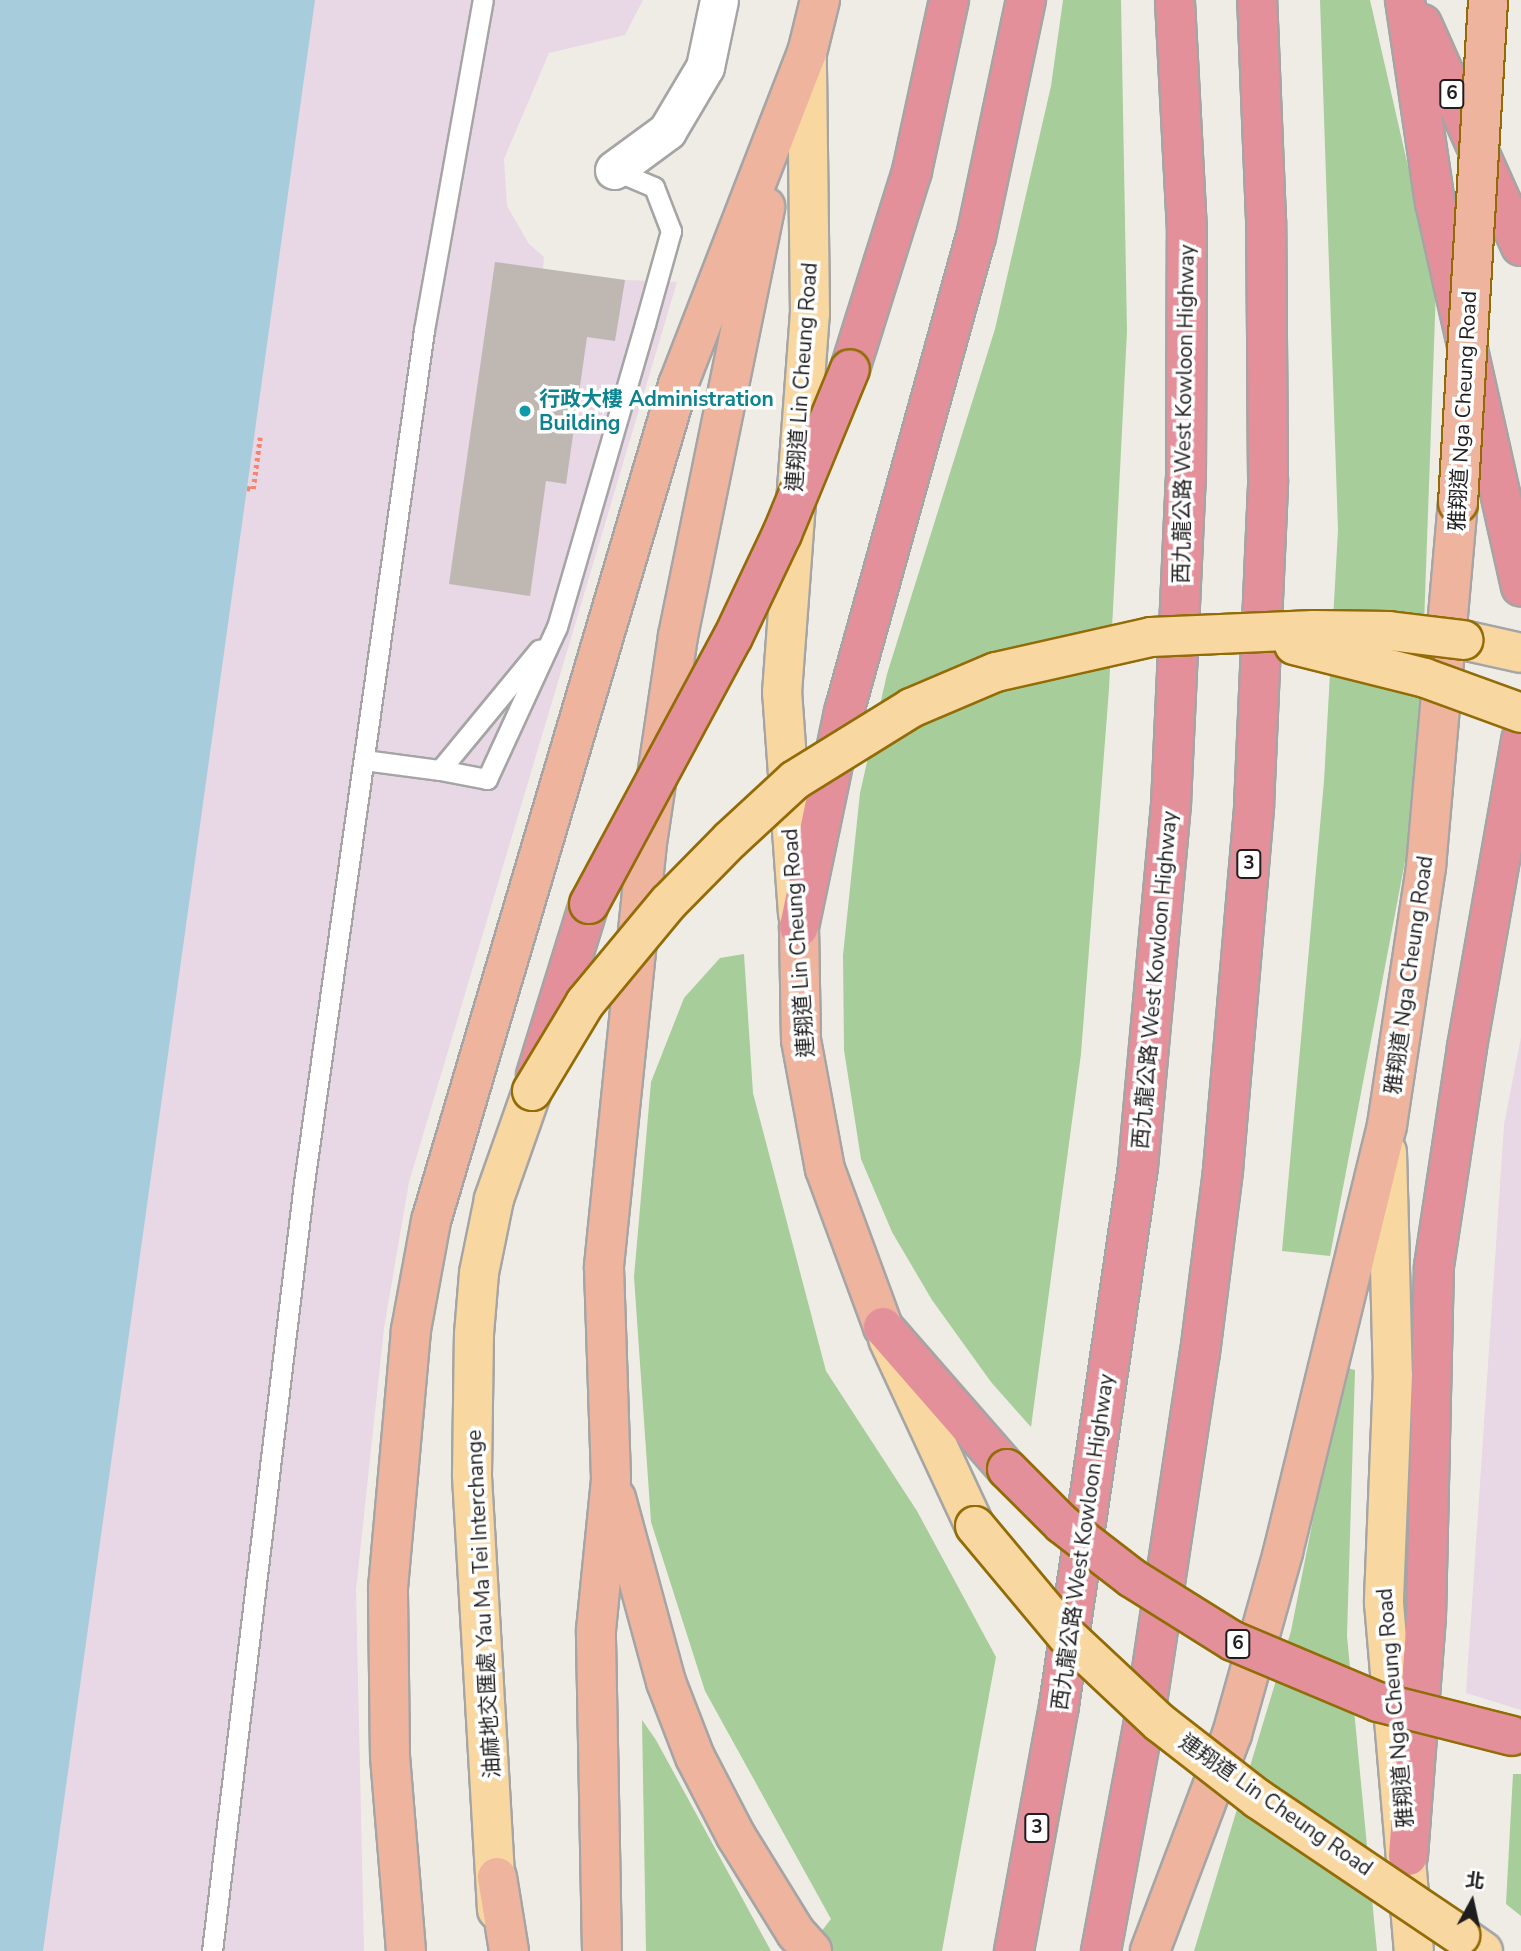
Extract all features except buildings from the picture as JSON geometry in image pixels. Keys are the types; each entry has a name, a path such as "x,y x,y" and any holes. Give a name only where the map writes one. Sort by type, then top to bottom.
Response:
{"highway":[{"name":"連翔道 Lin Cheung Road","path":"807,53 820,0"},
{"path":"532,1091 557,997 589,904 733,637 782,534 850,369 912,170 949,0"},
{"path":"799,927 844,712 976,237 1026,0"},
{"name":"西九龍公路 West Kowloon Highway","path":"1014,1951 1059,1706 1138,1167 1171,804 1186,480 1187,272 1175,0"},
{"name":"3","path":"1101,1951 1144,1722 1200,1353 1223,1170 1253,820 1268,480 1266,220 1257,0"},
{"path":"1405,0 1435,202 1521,587"},
{"name":"6","path":"1412,0 1521,246"},
{"name":"雅翔道 Nga Cheung Road","path":"1387,1125 1426,867 1458,503 1488,0"},
{"path":"406,1951 390,1757 388,1588 411,1330 431,1221 678,385 807,53"},
{"path":"602,1951 596,1630 611,1479 604,1266 646,850 678,636 749,301 778,129"},
{"path":"1408,1856 1426,1617 1434,1266 1521,740"},
{"name":"連翔道 Lin Cheung Road","path":"799,927 801,1040 825,1169 883,1327"},
{"path":"1150,1951 1232,1734 1283,1552 1387,1125"},
{"name":"6","path":"883,1327 1007,1469 1062,1524 1132,1578 1233,1641 1378,1702 1516,1737"},
{"path":"611,1479 666,1682 695,1757 736,1836 804,1942"},
{"path":"497,1877 509,1951"}],"main road":[{"name":"連翔道 Lin Cheung Road","path":"799,927 782,693 810,314 807,53"},
{"name":"油麻地交匯處 Yau Ma Tei Interchange","path":"497,1951 497,1877 472,1475 474,1335 479,1273 494,1199 532,1091 585,1003 669,902 795,780 911,708 996,672 1151,637 1230,633 1389,631 1463,640 1521,653"},
{"path":"1230,633 1425,678 1521,713"},
{"name":"雅翔道 Nga Cheung Road","path":"1387,1125 1393,1375 1384,1604 1408,1856 1414,1951"},
{"name":"連翔道 Lin Cheung Road","path":"883,1327 975,1526 1068,1636 1160,1723 1258,1798 1472,1943"}],"street":[{"path":"614,170 667,131 705,66 719,0"}],"lane":[{"path":"212,1951 304,1183 424,330 483,0"},
{"path":"364,760 487,779 557,627 671,231 654,187 614,170"},
{"path":"440,771 557,627"}],"path":[{"path":"247,488 253,489 260,437"}],"shaded area":[{"path":"16,0 643,0 625,35 549,53 504,159 507,206 529,244 544,257 543,269 625,280 677,282 409,1182 384,1328 356,1590 364,1951 0,1951 0,98"},
{"path":"1521,1037 1521,1710 1466,1693 1504,1125"}],"green space":[{"path":"1063,0 1121,0 1127,331 1109,689 1081,1054 1031,1427 991,1382 932,1300 892,1232 861,1159 844,1050 843,955 860,793 887,674 995,329 1051,86"},
{"path":"1320,0 1370,0 1436,289 1418,793 1330,1256 1282,1251 1324,781 1338,530"},
{"path":"744,954 753,1093 826,1371 917,1511 996,1657 942,1951 806,1951 831,1919 705,1691 651,1522 634,1277 651,1082 684,998 720,958"},
{"path":"1343,1367 1355,1370 1347,1636 1377,1951 1194,1951 1291,1631"},
{"path":"642,1720 656,1740 771,1951 646,1951"},
{"path":"1513,1774 1521,1774 1521,1916 1506,1904"}],"water":[{"path":"0,0 315,0 43,1951 0,1951"}],"place":[{"name":"行政大樓 Administration Building","path":"525,411"}]}
